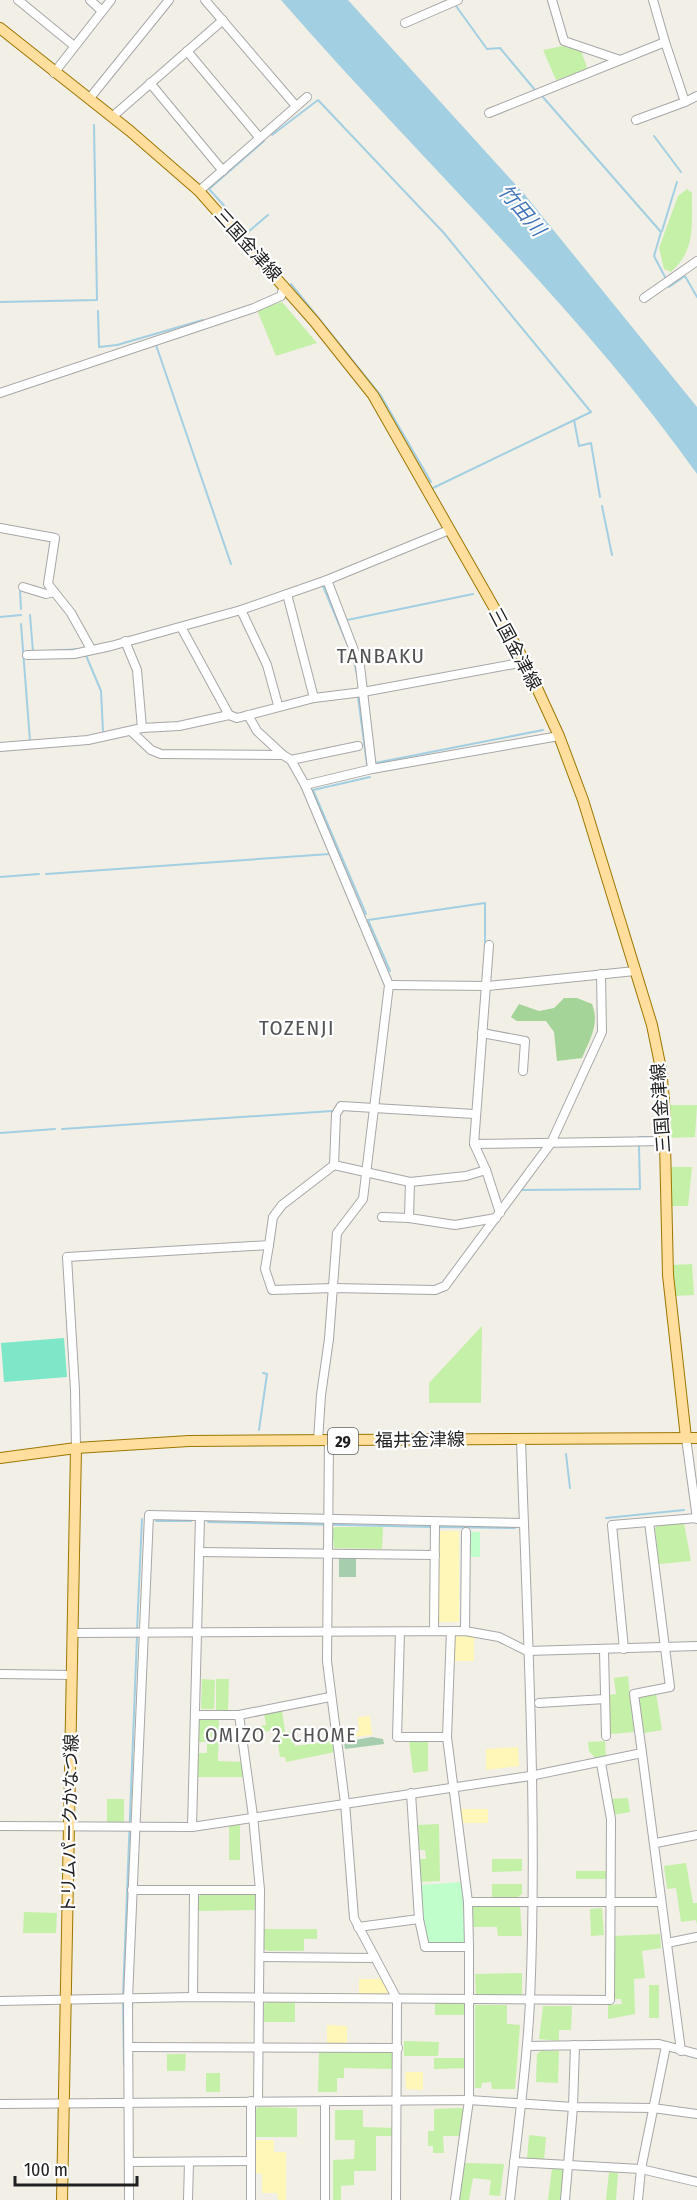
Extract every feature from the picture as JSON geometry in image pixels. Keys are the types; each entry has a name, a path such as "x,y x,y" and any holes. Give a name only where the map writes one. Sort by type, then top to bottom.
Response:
{"main road":[{"name":"三国金津線","path":"0,28 112,117 199,191 284,286 373,395 525,662 559,736 583,800 652,1025 661,1069 668,1275 692,1438"},
{"name":"福井金津線","path":"0,1458 76,1448 189,1441 692,1438"},
{"name":"トリムパークかなづ線","path":"62,2200 76,1448"}],"street":[{"path":"18,0 73,45"},
{"path":"90,0 102,10"},
{"path":"54,73 73,45 111,0"},
{"path":"89,99 169,0"},
{"path":"205,0 296,106"},
{"path":"405,23 458,0"},
{"path":"552,0 564,41 620,60"},
{"path":"653,0 664,42 685,102"},
{"path":"112,117 223,20"},
{"path":"489,113 664,42"},
{"path":"187,51 259,137"},
{"path":"150,83 223,171"},
{"path":"636,120 697,96"},
{"path":"199,191 307,97"},
{"path":"644,298 697,261"},
{"path":"0,393 254,308 280,296 284,286"},
{"path":"0,528 55,538 48,584 71,613 91,649"},
{"path":"27,655 74,654 241,610 327,580 449,530"},
{"path":"327,580 360,666 372,769"},
{"path":"22,587 46,594 54,592"},
{"path":"287,594 314,698"},
{"path":"241,610 267,665 278,705"},
{"path":"181,627 229,715"},
{"path":"126,641 137,670 141,728"},
{"path":"0,747 88,740 132,732 141,728 179,726 229,715 237,718 278,705 314,698 363,692 525,662"},
{"path":"248,715 257,731 287,758 305,784 389,985 363,1199 337,1233 323,1441 328,1519 326,1631 330,1697 345,1803 350,1892 358,1927 397,1999 396,2200"},
{"path":"132,732 151,750 161,754 287,758 358,746"},
{"path":"305,784 372,769 559,736"},
{"path":"489,945 488,986 474,1114 474,1144 486,1170 498,1215"},
{"path":"389,985 488,986 635,971"},
{"path":"486,1170 466,1176 410,1182 334,1165 282,1205 273,1217 265,1269 272,1290 333,1288 435,1290 445,1286 551,1143 602,1032 601,974"},
{"path":"482,1033 525,1041 523,1071"},
{"path":"334,1165 336,1114 341,1106 375,1106 474,1114"},
{"path":"474,1144 664,1141"},
{"path":"409,1218 410,1182"},
{"path":"382,1216 455,1225 498,1215"},
{"path":"76,1448 67,1257 269,1245"},
{"path":"624,1649 612,1525 697,1519 692,1438"},
{"path":"510,2200 522,2102 530,2000 530,1776 521,1439"},
{"path":"129,2200 128,1998 149,1515 523,1523"},
{"path":"192,1827 200,1517"},
{"path":"434,1631 435,1522"},
{"path":"649,1522 670,1687 634,1694 656,1843 681,2051"},
{"path":"465,1631 466,1532"},
{"path":"200,1552 435,1555"},
{"path":"451,1631 447,1737 468,1902 469,1947 469,2100 456,2200"},
{"path":"73,1633 142,1635 465,1631 499,1637 527,1651 604,1651 697,1646"},
{"path":"400,1632 397,1737 447,1737"},
{"path":"604,1651 606,1736"},
{"path":"0,1674 72,1676"},
{"path":"195,1715 239,1715 330,1697"},
{"path":"539,1703 605,1699"},
{"path":"239,1715 253,1816 260,1890 259,2047 250,2161 251,2200"},
{"path":"0,1826 192,1827 530,1776 642,1753"},
{"path":"0,2001 193,1997 610,2000 611,1819 601,1763"},
{"path":"411,1793 419,1919 425,1947 469,1947"},
{"path":"656,1843 697,1835"},
{"path":"132,1890 260,1890"},
{"path":"193,1997 194,1891"},
{"path":"468,1902 662,1902"},
{"path":"358,1927 419,1919"},
{"path":"667,1942 697,1937"},
{"path":"260,1957 375,1958"},
{"path":"565,2200 573,2107 575,2045"},
{"path":"527,2046 666,2046 697,2054"},
{"path":"638,2200 652,2108 666,2046"},
{"path":"129,2047 398,2048"},
{"path":"0,2104 469,2100 573,2107 652,2108 697,2114"},
{"path":"325,2101 325,2200"},
{"path":"129,2162 250,2161"},
{"path":"188,2200 189,2162"},
{"path":"514,2162 641,2169 697,2182"}],"green space":[{"path":"563,46 581,51 588,70 556,80 543,50"},
{"path":"687,189 692,193 691,235 685,254 671,272 664,269 659,248 678,196"},
{"path":"282,302 317,343 276,356 257,310"},
{"path":"564,998 577,998 592,1004 595,1018 591,1038 582,1058 557,1061 554,1032 546,1021 517,1021 511,1017 519,1004 539,1011 554,1008"},
{"path":"669,1105 697,1105 695,1137 669,1138"},
{"path":"670,1167 692,1167 688,1206 670,1206"},
{"path":"692,1264 694,1295 673,1296 672,1265"},
{"path":"482,1326 481,1403 429,1403 429,1383"},
{"path":"64,1338 67,1377 4,1382 1,1343"},
{"path":"684,1523 691,1561 659,1564 655,1528 658,1525"},
{"path":"335,1527 383,1527 382,1549 334,1548 332,1529"},
{"path":"471,1532 480,1532 480,1557 470,1557"},
{"path":"339,1558 356,1558 356,1577 339,1577"},
{"path":"628,1676 634,1732 611,1734 607,1695 616,1694 614,1678"},
{"path":"202,1679 215,1680 214,1709 201,1709"},
{"path":"216,1679 229,1679 228,1710 216,1710"},
{"path":"656,1693 662,1730 644,1733 639,1699 641,1695"},
{"path":"282,1710 285,1732 293,1731 295,1746 317,1743 317,1738 333,1736 335,1752 286,1762 285,1757 280,1757 276,1730 249,1734 248,1728 266,1725 264,1713"},
{"path":"219,1716 218,1761 243,1762 246,1777 198,1777 197,1753 207,1753 207,1742 199,1742 199,1719"},
{"path":"372,1737 383,1739 384,1744 345,1749 344,1742"},
{"path":"409,1740 428,1740 428,1771 413,1773"},
{"path":"605,1741 606,1757 595,1758 589,1751 588,1742"},
{"path":"628,1798 630,1812 613,1815 610,1799"},
{"path":"107,1799 124,1799 124,1823 107,1823"},
{"path":"240,1824 240,1860 229,1860 229,1825"},
{"path":"439,1824 440,1881 420,1882 419,1859 426,1859 425,1850 419,1850 418,1825"},
{"path":"492,1859 522,1859 522,1871 492,1872"},
{"path":"686,1863 693,1903 697,1903 697,1925 696,1920 681,1922 676,1888 667,1889 664,1866"},
{"path":"576,1871 606,1871 607,1879 576,1879"},
{"path":"460,1882 464,1888 467,1939 463,1944 431,1945 428,1943 421,1918 420,1885"},
{"path":"492,1884 522,1884 522,1894 518,1897 492,1897"},
{"path":"203,1892 252,1892 257,1896 257,1910 198,1911 198,1897"},
{"path":"474,1905 520,1905 522,1936 498,1936 497,1927 471,1927 471,1909"},
{"path":"602,1908 604,1935 591,1936 590,1909"},
{"path":"24,1912 57,1913 56,1933 23,1933"},
{"path":"264,1929 317,1929 317,1939 304,1939 304,1951 268,1951 264,1949"},
{"path":"660,1934 661,1948 642,1951 645,1978 634,1979 635,2014 608,2019 608,2005 622,2004 621,1999 615,1999 614,1936"},
{"path":"522,1973 522,1995 476,1995 475,1974"},
{"path":"649,1985 659,1985 659,2018 649,2018"},
{"path":"267,2002 295,2002 295,2022 264,2022 264,2004"},
{"path":"435,2002 466,2002 466,2015 435,2015"},
{"path":"475,2005 507,2005 507,2024 520,2025 515,2089 492,2089 491,2082 482,2083 481,2088 475,2088"},
{"path":"543,2006 572,2006 571,2030 559,2030 559,2041 539,2039"},
{"path":"404,2041 439,2042 438,2056 404,2056"},
{"path":"319,2050 394,2052 394,2069 344,2068 344,2078 337,2078 337,2092 318,2092"},
{"path":"541,2051 559,2051 558,2083 536,2082 537,2054"},
{"path":"167,2054 186,2054 185,2071 167,2071"},
{"path":"434,2058 467,2058 467,2068 434,2069"},
{"path":"206,2073 220,2073 220,2092 206,2092"},
{"path":"258,2107 297,2108 297,2137 255,2137 255,2110"},
{"path":"462,2108 465,2113 461,2136 443,2136 444,2153 433,2153 433,2146 428,2146 428,2131 434,2131 434,2109"},
{"path":"335,2110 363,2110 363,2127 394,2128 393,2136 376,2136 376,2171 354,2171 354,2185 341,2186 341,2200 333,2200 333,2160 354,2159 355,2140 335,2140"},
{"path":"529,2135 546,2137 544,2161 527,2159"},
{"path":"465,2163 504,2164 500,2196 489,2195 491,2180 473,2178 469,2200 458,2200"},
{"path":"552,2168 565,2169 562,2200 548,2200"},
{"path":"609,2172 618,2173 616,2200 606,2200"}],"sand":[{"path":"439,1531 459,1531 459,1622 439,1622"},
{"path":"458,1633 474,1634 474,1661 454,1661 454,1637"},
{"path":"370,1716 372,1735 342,1738 341,1734 359,1732 358,1717"},
{"path":"518,1747 519,1766 486,1770 486,1749"},
{"path":"460,1809 488,1809 488,1823 461,1823"},
{"path":"359,1979 383,1979 390,1990 386,1995 359,1995"},
{"path":"327,2025 347,2026 347,2043 327,2043"},
{"path":"405,2072 423,2072 423,2090 406,2089"},
{"path":"255,2140 274,2140 274,2152 286,2152 286,2200 278,2200 277,2193 262,2193 262,2174 255,2173"}],"water":[{"name":"竹田川","path":"281,0 348,0 525,195 697,407 697,474 650,412 548,291"}],"waterway":[{"path":"456,6 487,49 500,48 535,90"},
{"path":"542,96 661,232 654,256 665,277"},
{"path":"272,135 318,100 443,232 591,412 433,488"},
{"path":"0,302 97,300 94,125"},
{"path":"654,136 681,172"},
{"path":"264,141 209,189 248,232 268,215"},
{"path":"662,231 677,182"},
{"path":"669,287 685,276 697,297"},
{"path":"291,284 381,396 431,482"},
{"path":"98,311 99,347 117,345 203,320"},
{"path":"156,345 231,564"},
{"path":"574,420 579,446 591,443 600,497"},
{"path":"602,506 612,555"},
{"path":"323,586 351,653"},
{"path":"20,591 21,609"},
{"path":"347,620 473,594"},
{"path":"0,617 21,615"},
{"path":"30,615 33,652"},
{"path":"21,624 30,741"},
{"path":"48,651 81,649"},
{"path":"85,653 101,691 103,731"},
{"path":"354,661 358,679"},
{"path":"358,697 367,764 369,764"},
{"path":"375,763 543,730"},
{"path":"366,914 313,790 370,777"},
{"path":"46,874 330,854"},
{"path":"0,877 39,874"},
{"path":"390,971 368,920 485,903 485,950"},
{"path":"62,1129 332,1111"},
{"path":"0,1133 55,1129"},
{"path":"639,1137 651,1137"},
{"path":"521,1190 640,1189 639,1146"},
{"path":"259,1430 267,1374 263,1373"},
{"path":"566,1454 570,1488"},
{"path":"606,1518 684,1510"},
{"path":"137,1630 142,1519"},
{"path":"156,1521 191,1521"},
{"path":"208,1522 432,1527"},
{"path":"437,1527 515,1528"},
{"path":"123,1996 137,1636"},
{"path":"123,2002 124,2065"}],"district":[{"name":"TANBAKU","path":"381,656"},
{"name":"TOZENJI","path":"297,1028"},
{"name":"OMIZO 2-CHOME","path":"281,1735"}]}
